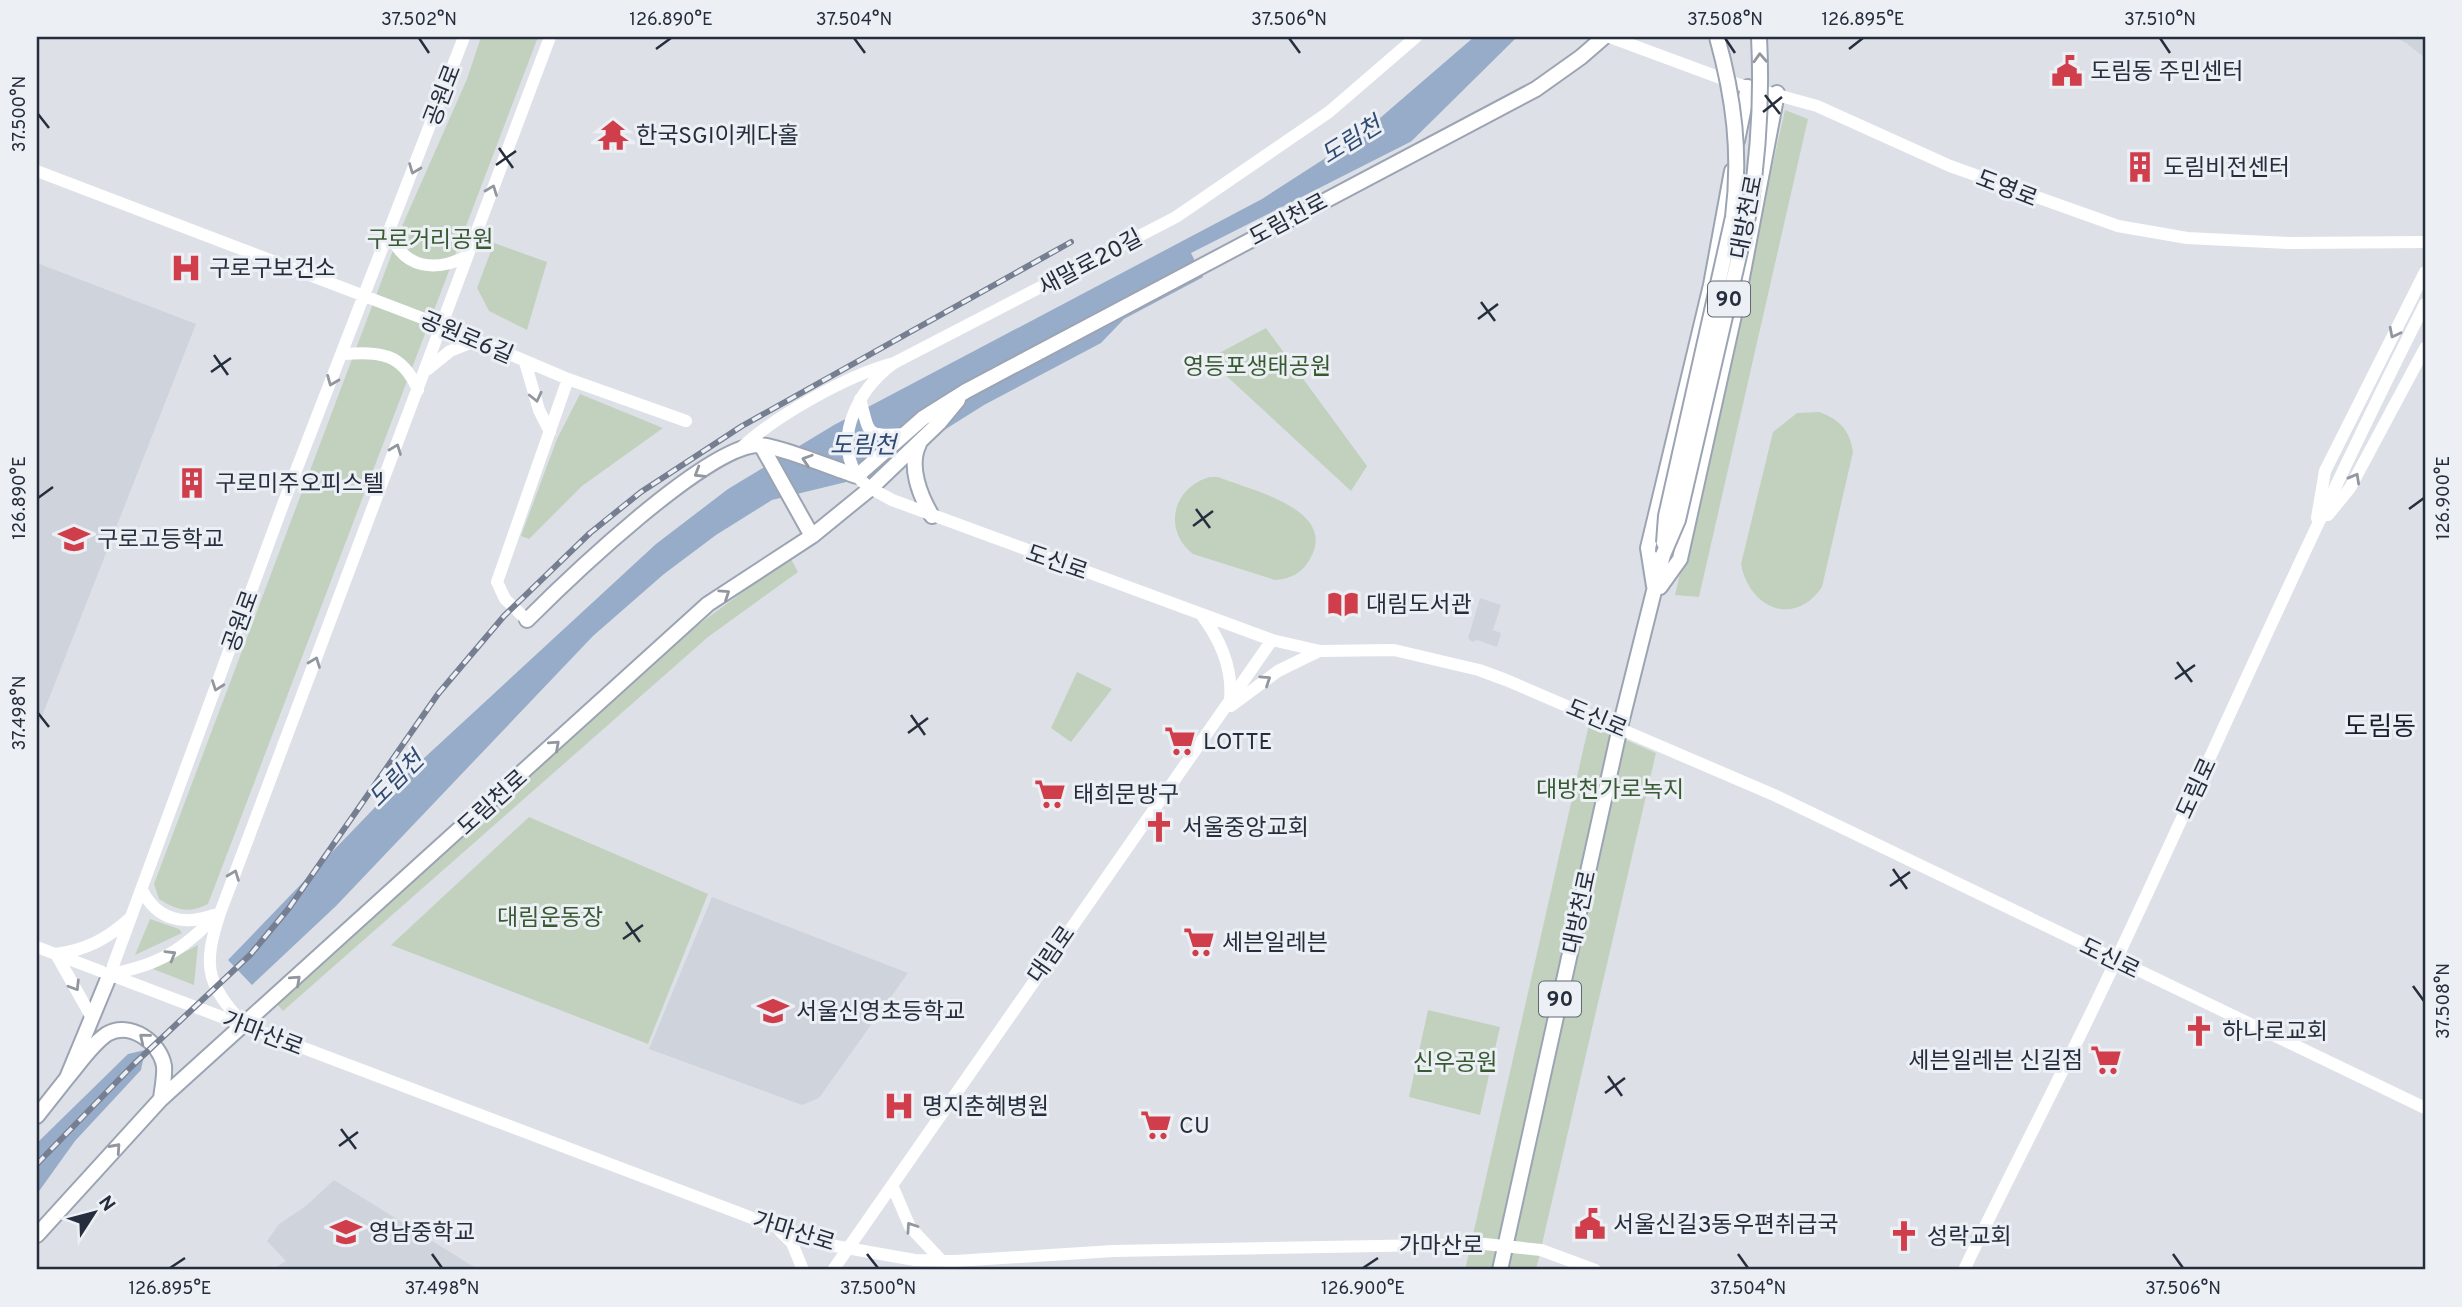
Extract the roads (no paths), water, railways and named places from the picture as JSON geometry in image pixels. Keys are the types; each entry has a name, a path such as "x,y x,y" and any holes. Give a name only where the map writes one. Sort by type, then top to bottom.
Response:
{"main road":[{"name":"공원로","path":"110,974 280,512 464,37"},
{"path":"245,1026 215,991 208,963 220,913 550,37"},
{"name":"새말로20길","path":"740,449 762,428 870,369 894,363 1175,217 1329,112 1416,37"},
{"name":"도림천로","path":"857,476 923,418 966,391 1536,89 1604,37"},
{"name":"도영로","path":"1611,37 1748,86 1817,106 1950,166 2118,226 2200,239 2288,243 2425,242"},
{"name":"대방천로","path":"1500,1270 1620,727 1655,594 1663,555 1666,516 1732,217 1738,176 1736,119 1717,37"},
{"name":"대방천로","path":"1663,555 1678,520 1750,208 1758,156 1761,85 1759,37"},
{"path":"1655,594 1648,548 1710,285 1748,86"},
{"path":"1655,594 1680,559 1740,288 1777,93"},
{"name":"공원로6길","path":"37,171 443,326 568,379 686,421"},
{"path":"390,232 403,253 423,264 445,267 467,256"},
{"path":"2314,532 2325,471 2425,275"},
{"name":"도림로","path":"1964,1270 2116,961 2314,532 2425,304"},
{"path":"425,372 450,351 478,340"},
{"path":"2314,532 2350,488 2425,348"},
{"path":"343,354 371,352 387,356 408,370 418,390"},
{"path":"525,362 539,410 550,432"},
{"path":"857,476 851,460 848,434 860,398 894,363"},
{"path":"568,379 497,582 505,599 527,620 669,493 740,449 761,445 857,476"},
{"name":"도림천로","path":"37,1235 161,1099 245,1026 708,604 812,536 871,488 920,442 966,391"},
{"path":"860,398 864,422 872,432 882,435 905,434"},
{"path":"920,442 914,462 918,482 932,516"},
{"path":"761,445 812,536"},
{"name":"도신로","path":"857,476 892,500 932,516 1272,640 1320,651 1394,650 1446,661 1497,677 1620,727 1774,795 2425,1108"},
{"path":"1201,613 1225,656 1232,685 1230,700"},
{"name":"대림로","path":"833,1270 1272,640"},
{"path":"1218,718 1271,676 1320,651"},
{"path":"142,890 149,905 169,918 191,921 220,913"},
{"path":"67,1078 110,974 140,969 179,951 220,913"},
{"path":"92,1018 56,954 80,950 101,941 132,916"},
{"name":"가마산로","path":"37,947 818,1244 915,1260 942,1261 1113,1251 1505,1245 1541,1250 1595,1270"},
{"path":"37,1116 102,1038 121,1028 135,1030 161,1055 164,1075 161,1099"},
{"path":"892,1185 909,1227 942,1261"},
{"path":"777,1228 792,1243 803,1270"}],"water":[{"name":"도림천","path":"1474,37 1517,37 1356,196 1124,319 1101,343 984,405 871,476 772,500 716,535 664,574 593,636 336,906 252,985 228,960 409,772 656,544 728,489 834,425 1262,199 1358,137"},
{"path":"145,1050 141,1070 75,1141 37,1194 37,1143 128,1054"}],"railway":[{"path":"37,1164 132,1066 250,955 289,908 438,694 504,616 590,533 641,492 742,426 1071,242"}],"place":[{"name":"도림동 주민센터","path":"2067,71"},
{"name":"한국SGI이케다홀","path":"613,135"},
{"name":"도림비전센터","path":"2140,167"},
{"name":"구로구보건소","path":"186,268"},
{"name":"구로미주오피스텔","path":"192,483"},
{"name":"구로고등학교","path":"74,539"},
{"name":"대림도서관","path":"1343,604"},
{"name":"LOTTE","path":"1180,741"},
{"name":"태희문방구","path":"1050,794"},
{"name":"서울중앙교회","path":"1159,827"},
{"name":"세븐일레븐","path":"1199,942"},
{"name":"서울신영초등학교","path":"773,1011"},
{"name":"하나로교회","path":"2199,1031"},
{"name":"세븐일레븐 신길점","path":"2106,1060"},
{"name":"명지춘혜병원","path":"899,1106"},
{"name":"CU","path":"1156,1125"},
{"name":"서울신길3동우편취급국","path":"1590,1224"},
{"name":"영남중학교","path":"346,1232"},
{"name":"성락교회","path":"1904,1236"}],"district":[{"name":"도림동","path":"2380,726"}],"park label":[{"name":"구로거리공원","path":"430,239"},
{"name":"영등포생태공원","path":"1257,366"},
{"name":"대방천가로녹지","path":"1610,789"},
{"name":"대림운동장","path":"550,917"},
{"name":"신우공원","path":"1455,1062"}]}
